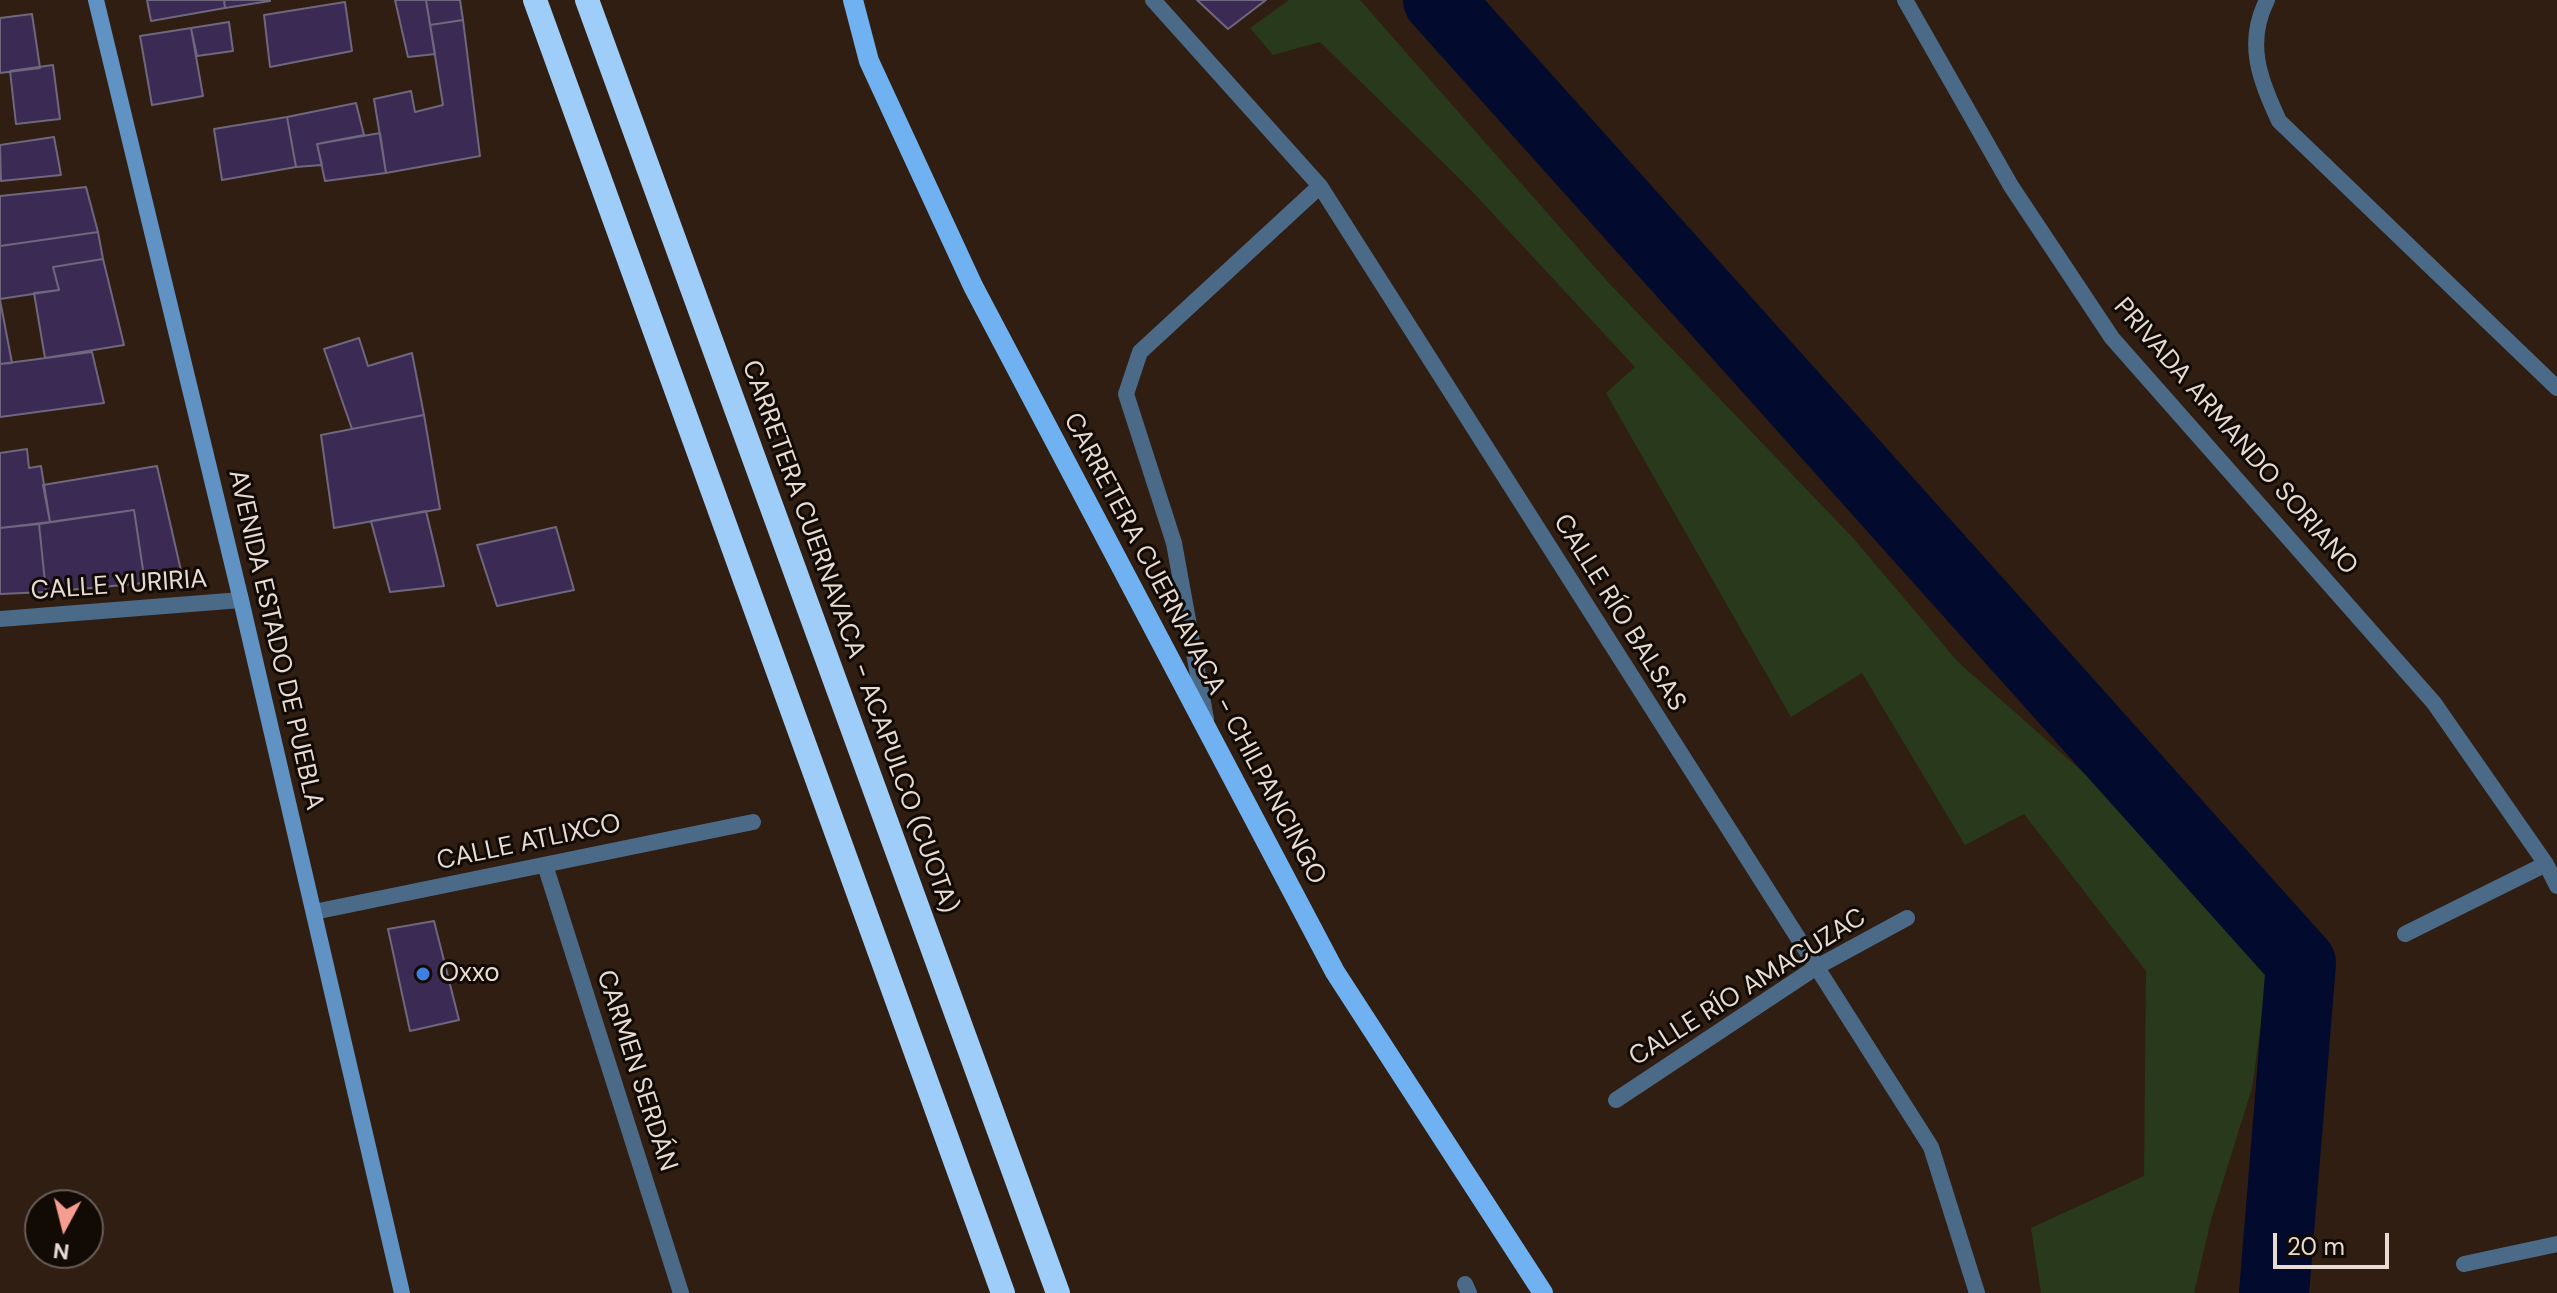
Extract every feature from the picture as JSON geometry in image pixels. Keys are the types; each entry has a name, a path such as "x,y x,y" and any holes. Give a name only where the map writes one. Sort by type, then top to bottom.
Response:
{"highway":[{"path":"535,0 1003,1293"},
{"name":"CARRETERA CUERNAVACA - ACAPULCO (CUOTA)","path":"587,0 1058,1293"}],"main road":[{"name":"CARRETERA CUERNAVACA - CHILPANCINGO","path":"853,0 869,61 973,286 1335,972 1543,1293"}],"street":[{"name":"AVENIDA ESTADO DE PUEBLA","path":"96,0 241,600 402,1293"},
{"name":"CALLE RÍO BALSAS","path":"1153,0 1320,186 1931,1147 1977,1293"},
{"name":"PRIVADA ARMANDO SORIANO","path":"1905,0 2011,186 2112,338 2434,703 2546,864 2557,886"},
{"path":"2267,0 2257,21 2257,72 2279,121 2557,388"},
{"path":"1209,733 1174,543 1126,394 1140,352 1320,186"},
{"name":"CALLE YURIRIA","path":"0,619 241,600"},
{"name":"CALLE ATLIXCO","path":"314,912 753,822"},
{"path":"2405,934 2546,864"},
{"name":"CARMEN SERDÁN","path":"545,865 681,1293"},
{"name":"CALLE RÍO AMACUZAC","path":"1616,1100 1815,968 1907,918"},
{"path":"2464,1264 2557,1244"}],"green space":[{"path":"1289,0 1360,0 1607,281 1854,539 1958,662 2085,774 2269,966 2252,1088 2211,1220 2194,1293 2041,1293 2031,1228 2144,1176 2146,971 2024,814 1965,845 1862,673 1791,717 1606,393 1635,367 1468,187 1320,42 1273,55 1250,28"}],"building":[{"path":"147,0 224,0 225,8 151,21"},
{"path":"224,0 270,0 270,1 225,8"},
{"path":"395,0 426,0 435,54 408,57"},
{"path":"426,0 460,0 463,20 430,25"},
{"path":"1197,0 1266,0 1228,29"},
{"path":"345,2 352,51 270,67 264,15"},
{"path":"32,14 40,68 0,73 0,18"},
{"path":"463,20 480,156 386,173 374,99 411,91 415,112 443,105 430,25"},
{"path":"229,22 233,51 197,56 191,28"},
{"path":"191,28 203,96 152,105 140,36"},
{"path":"53,65 60,119 16,124 10,71"},
{"path":"356,103 364,135 317,144 322,165 296,167 287,117"},
{"path":"287,117 296,167 222,180 214,129"},
{"path":"380,133 386,173 325,181 317,144"},
{"path":"54,137 61,175 1,181 0,145"},
{"path":"86,187 98,232 0,246 0,196"},
{"path":"98,232 103,259 53,267 59,290 0,299 0,246"},
{"path":"103,259 124,345 45,358 34,293 59,290 53,267"},
{"path":"0,300 12,363 0,364"},
{"path":"359,338 368,366 412,353 424,415 352,429 324,349"},
{"path":"92,352 104,403 0,417 0,364"},
{"path":"424,415 440,509 334,528 321,435"},
{"path":"27,449 29,468 41,466 50,522 0,528 0,453"},
{"path":"157,466 182,575 145,583 134,510 50,522 43,485"},
{"path":"134,510 145,583 46,592 39,524"},
{"path":"426,511 444,586 390,592 371,521"},
{"path":"39,524 46,592 0,594 0,528"},
{"path":"556,527 574,590 497,606 477,545"},
{"path":"434,921 459,1020 410,1031 388,929"}],"waterway":[{"path":"1438,0 2301,963 2274,1293"}],"place":[{"name":"Oxxo","path":"423,974"}]}
